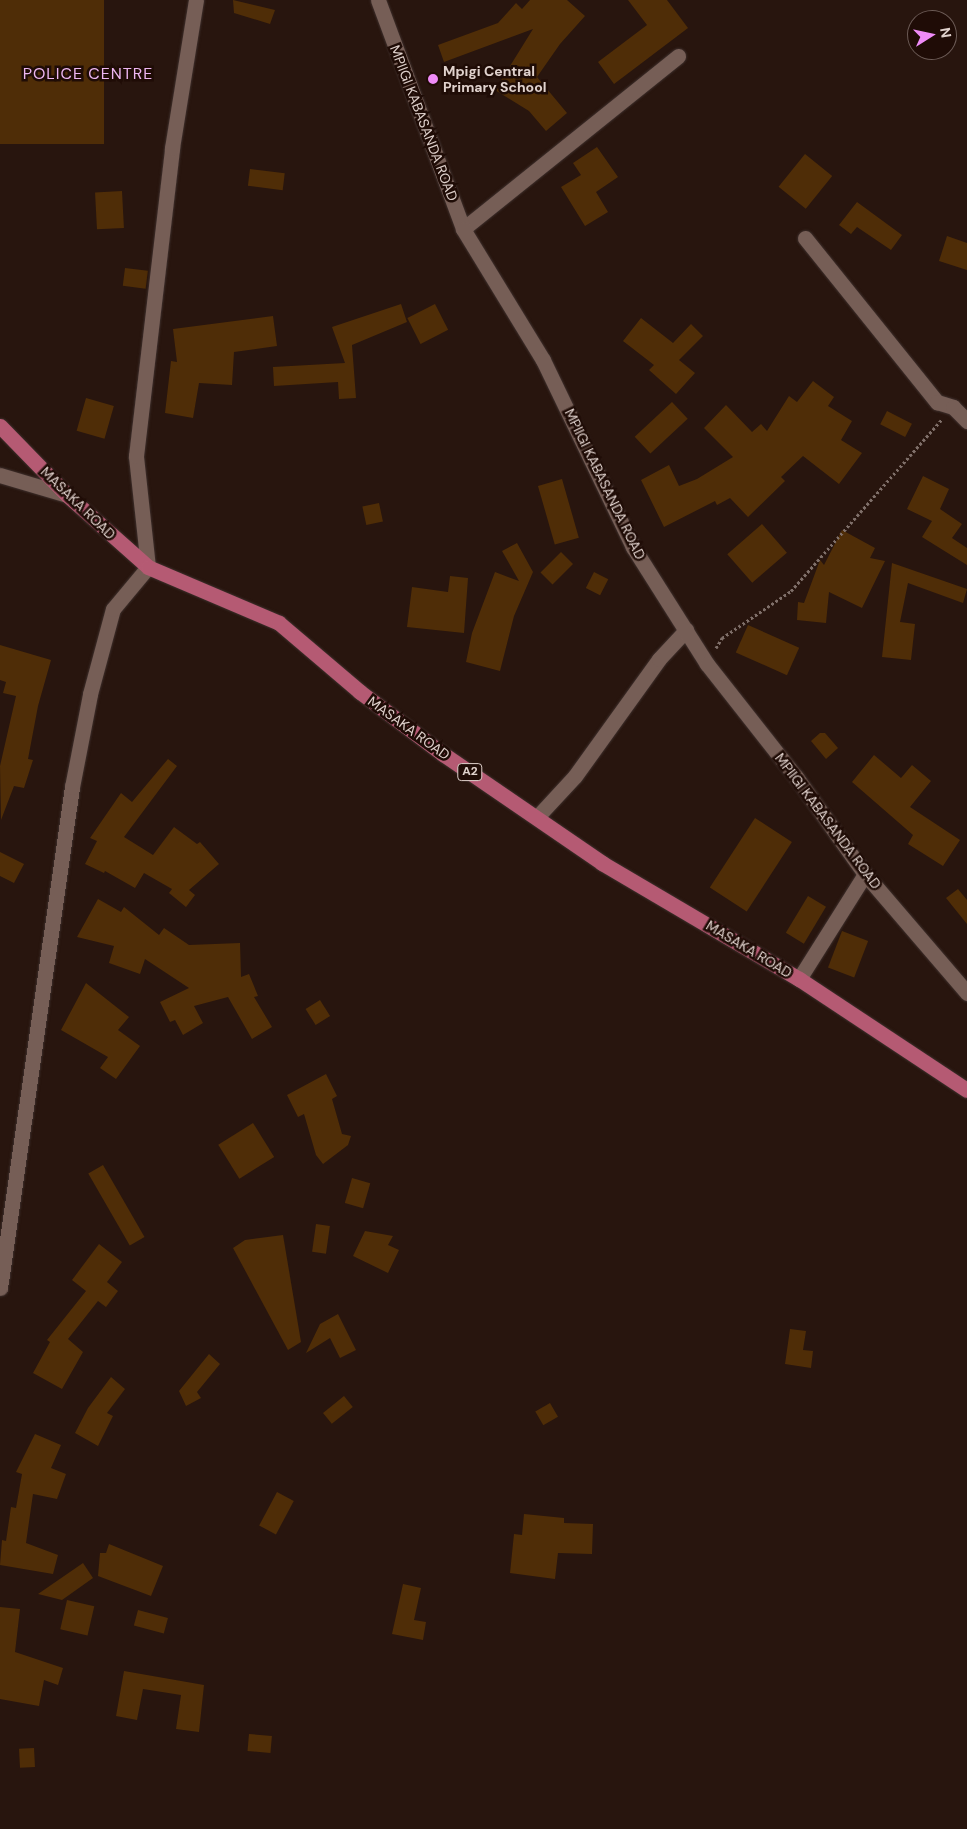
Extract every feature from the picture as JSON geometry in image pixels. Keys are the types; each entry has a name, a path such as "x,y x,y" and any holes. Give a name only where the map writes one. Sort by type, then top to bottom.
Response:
{"main road":[{"path":"0,1288 72,787 90,694 113,609 148,568 136,456 172,148 196,0"},
{"name":"MPIIGI KABASANDA ROAD","path":"378,0 463,229 544,360 633,547 707,664 796,777 866,874 967,993"},
{"path":"463,229 678,56"},
{"path":"805,238 937,402 953,407 967,421"},
{"name":"MASAKA ROAD","path":"0,426 67,495 148,568 279,624 360,692 420,737 538,816 602,863 799,979 967,1090"},
{"path":"0,474 67,495"},
{"path":"538,816 575,776 659,658 686,630"},
{"path":"799,979 866,874"}],"path":[{"path":"707,664 722,638 791,591 953,407"}],"building":[{"path":"0,0 104,0 104,144 0,144"},
{"path":"233,0 275,10 270,24 234,13"},
{"path":"530,0 567,0 585,16 560,44 537,77 567,113 546,131 529,111 495,90 533,29 444,62 438,45 498,23 516,3 522,9"},
{"path":"628,0 667,0 688,28 614,84 598,62 647,25"},
{"path":"597,147 618,177 596,192 608,212 585,226 561,187 581,175 573,163"},
{"path":"805,154 832,176 806,209 779,187"},
{"path":"250,169 285,173 283,190 248,186"},
{"path":"122,191 124,228 97,229 95,192"},
{"path":"857,202 902,235 891,250 857,227 851,234 839,225"},
{"path":"947,236 967,243 967,270 939,261"},
{"path":"125,268 148,271 146,289 123,286"},
{"path":"401,304 407,322 352,345 356,398 339,399 338,382 274,386 273,367 345,363 332,327"},
{"path":"435,304 448,330 421,344 407,318"},
{"path":"273,316 277,346 234,352 232,385 199,383 193,418 165,413 171,361 177,362 173,329"},
{"path":"641,318 673,343 691,324 703,336 679,360 695,373 676,394 649,370 654,365 623,341"},
{"path":"813,381 834,397 828,406 852,421 841,440 862,453 839,484 803,456 781,477 785,481 748,517 730,498 717,505 715,501 664,527 641,480 669,465 679,486 697,479 733,457 704,428 726,405 752,432 761,424 767,431 789,396 797,402"},
{"path":"86,398 114,406 105,439 77,431"},
{"path":"672,402 688,419 650,454 635,437"},
{"path":"887,411 912,424 905,437 880,424"},
{"path":"923,476 949,489 940,509 962,524 952,538 967,548 967,565 922,537 932,521 907,509"},
{"path":"562,479 579,538 555,545 538,486"},
{"path":"379,503 383,522 366,525 362,507"},
{"path":"762,524 787,553 752,583 727,554"},
{"path":"842,530 875,548 870,558 885,561 862,608 829,592 826,623 797,620 798,602 804,603 820,560 824,565"},
{"path":"517,543 533,572 514,616 500,671 466,662 472,633 495,572 519,581 502,551"},
{"path":"561,552 573,564 553,585 540,573"},
{"path":"892,563 967,589 963,603 908,583 900,622 915,624 911,660 882,657"},
{"path":"594,572 608,579 600,595 586,588"},
{"path":"450,576 468,578 464,633 407,627 412,587 448,592"},
{"path":"748,625 799,648 787,675 736,652"},
{"path":"0,645 51,660 38,706 28,759 33,760 24,788 14,786 1,820 0,766 16,696 3,693 6,682 0,680"},
{"path":"820,733 825,733 838,748 826,759 811,741"},
{"path":"874,755 901,778 912,765 931,781 910,807 960,840 943,866 908,844 913,835 852,782"},
{"path":"168,759 177,766 124,837 153,855 174,827 197,844 200,842 219,864 189,890 195,895 186,907 169,893 172,889 144,873 135,888 105,871 104,873 85,864 97,841 90,838 121,793 132,802"},
{"path":"755,818 792,842 747,912 710,888"},
{"path":"0,852 24,864 14,883 0,876"},
{"path":"958,889 967,900 967,924 946,898"},
{"path":"808,896 826,907 804,944 786,933"},
{"path":"98,899 121,912 124,907 159,935 164,928 189,945 240,943 241,977 249,974 258,996 254,997 272,1027 252,1039 228,997 194,1006 203,1023 183,1035 175,1020 170,1022 160,1002 189,988 145,959 140,974 109,963 114,946 77,937"},
{"path":"842,931 868,941 854,977 828,967"},
{"path":"86,983 129,1017 118,1030 140,1046 116,1079 100,1068 108,1057 61,1030"},
{"path":"320,1000 330,1016 316,1025 306,1009"},
{"path":"326,1074 337,1096 332,1099 342,1134 351,1136 348,1145 323,1164 316,1155 304,1114 298,1117 287,1095"},
{"path":"253,1123 274,1157 239,1179 218,1145"},
{"path":"103,1165 144,1237 130,1245 88,1174"},
{"path":"352,1178 370,1183 363,1208 345,1203"},
{"path":"316,1224 330,1226 326,1254 312,1252"},
{"path":"365,1231 393,1236 388,1245 399,1250 388,1273 353,1256"},
{"path":"283,1235 301,1342 288,1350 233,1248 245,1240"},
{"path":"99,1244 122,1262 107,1282 118,1291 106,1307 98,1301 68,1339 83,1352 62,1389 33,1373 50,1342 47,1340 86,1291 72,1280"},
{"path":"338,1314 356,1350 340,1358 330,1338 306,1353 320,1324"},
{"path":"790,1329 806,1331 803,1350 813,1351 811,1368 785,1364"},
{"path":"209,1354 220,1364 197,1392 201,1398 186,1406 179,1391"},
{"path":"111,1377 125,1389 107,1413 113,1416 98,1446 75,1433 88,1408"},
{"path":"344,1396 353,1407 332,1424 323,1413"},
{"path":"550,1403 558,1417 543,1425 535,1412"},
{"path":"35,1434 61,1445 51,1468 66,1474 57,1499 33,1494 26,1543 58,1555 53,1574 0,1565 2,1540 6,1541 11,1507 16,1508 22,1474 16,1472"},
{"path":"277,1492 294,1501 276,1534 259,1526"},
{"path":"524,1514 564,1518 564,1523 593,1524 592,1554 558,1553 555,1579 510,1573 514,1534 522,1535"},
{"path":"109,1544 163,1566 151,1596 98,1576 100,1553 106,1553"},
{"path":"83,1563 93,1578 62,1600 38,1594"},
{"path":"403,1584 421,1588 414,1620 426,1622 423,1640 392,1634"},
{"path":"67,1600 94,1606 88,1636 60,1629"},
{"path":"0,1607 20,1609 15,1652 63,1668 58,1685 44,1680 39,1706 0,1699"},
{"path":"138,1610 168,1618 164,1633 134,1625"},
{"path":"124,1671 204,1685 199,1732 176,1729 181,1695 143,1689 137,1720 116,1716"},
{"path":"249,1734 272,1736 270,1753 248,1751"},
{"path":"34,1748 35,1767 20,1768 19,1749"}],"place":[{"name":"Mpigi Central Primary School","path":"433,79"}],"district":[{"name":"POLICE CENTRE","path":"88,74"}]}
